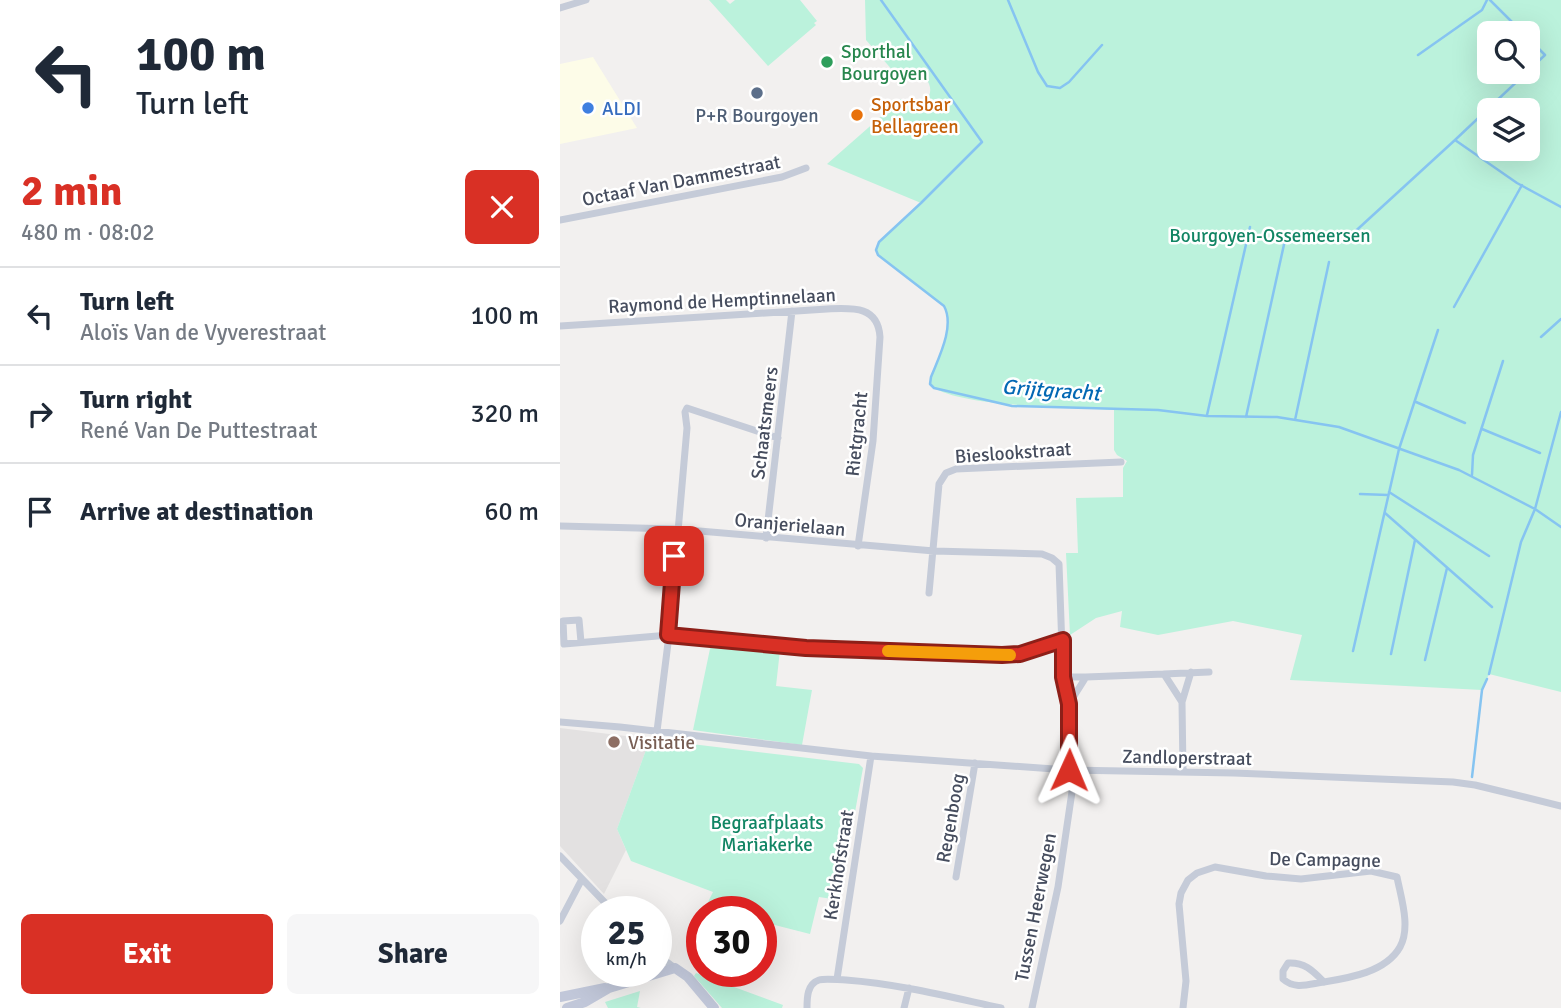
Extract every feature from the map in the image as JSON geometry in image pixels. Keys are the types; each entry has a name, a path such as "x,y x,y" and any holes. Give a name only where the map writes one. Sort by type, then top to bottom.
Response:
{"street":[{"path":"560,8 586,0"},
{"name":"Octaaf Van Dammestraat","path":"560,219 782,177 806,168"},
{"name":"Raymond de Hemptinnelaan","path":"560,326 857,309 866,312 879,326"},
{"name":"Schaatsmeers","path":"766,538 792,311"},
{"name":"Rietgracht","path":"858,546 873,441 879,326"},
{"path":"657,731 687,428 684,415 687,408 778,438"},
{"name":"Bieslookstraat","path":"934,551 939,484 950,470 1121,462"},
{"name":"Oranjerielaan","path":"560,526 676,530 934,551 1042,554 1059,564 1063,640"},
{"path":"929,593 934,551"},
{"path":"581,642 668,635 806,648 1002,655 1020,654 1063,640"},
{"name":"Tussen Heerwegen","path":"1032,1008 1062,862 1073,785 1069,770 1069,704 1063,677 1063,640"},
{"path":"1183,771 1182,702 1191,672"},
{"path":"1063,677 1209,672"},
{"path":"1164,674 1182,702"},
{"path":"1069,704 1086,677"},
{"name":"Zandloperstraat","path":"560,722 871,756 1069,770 1183,771 1453,782 1561,806"},
{"name":"Kerkhofstraat","path":"837,979 871,756"},
{"name":"Regenboog","path":"956,877 975,763"},
{"path":"560,856 598,896"},
{"name":"De Campagne","path":"1183,1008 1186,981 1179,904 1181,893 1188,880 1197,873 1215,867 1301,879 1371,872 1397,877 1404,921 1404,934 1399,949 1389,959 1355,976 1324,982 1294,985 1283,979 1283,971 1288,963 1302,964 1324,982"},
{"path":"560,921 582,879"},
{"path":"672,966 688,977 714,1008"},
{"path":"567,1008 585,1002 609,988 675,968"},
{"path":"807,1008 804,998 810,986 819,980 837,979 880,982 1001,1008"},
{"path":"560,997 590,989 609,988"},
{"path":"904,1008 909,988"}],"shaded area":[{"name":"ALDI","path":"593,57 637,128 560,144 560,64"},
{"path":"560,728 650,739 617,829 626,850 604,894 560,846"}],"green space":[{"path":"709,0 726,0 730,4 735,0 800,0 817,21 814,23 816,25 768,66"},
{"name":"Bourgoyen-Ossemeersen","path":"865,0 1561,0 1561,692 1489,674 1482,690 1290,680 1302,635 1233,621 1158,635 1120,627 1122,611 1096,618 1070,635 1066,553 1078,553 1076,498 1123,497 1123,468 1127,461 1114,450 1114,410 988,402 942,392 930,384 947,335 948,315 944,306 878,255 876,250 879,242 921,203 827,164 901,99 913,106 926,100 929,84 921,75 913,73 901,80 866,40"},
{"path":"711,644 780,650 776,686 812,690 802,745 693,730"},
{"name":"Begraafplaats Mariakerke","path":"650,739 859,764 863,768 839,900 819,897 810,934 777,926 777,896 711,896 713,892 631,861 617,829"},
{"path":"704,987 734,987 783,1005 782,1008 722,1008"},
{"path":"640,991 637,1007 641,1008 608,1008 605,1002"}],"waterway":[{"name":"Grijtgracht","path":"881,0 982,142 879,242 876,250 878,255 944,306 947,332 931,377 930,384 934,388 1012,406 1277,417 1339,427 1459,470 1535,509 1561,527"},
{"path":"1008,0 1038,72 1047,86 1060,88 1069,82 1102,45"},
{"path":"1418,55 1482,10 1487,0"},
{"path":"1490,0 1511,21"},
{"path":"1540,50 1545,55 1540,60"},
{"path":"1514,84 1455,140 1517,183 1561,207"},
{"path":"1348,238 1455,140"},
{"path":"1454,307 1522,185"},
{"path":"1207,415 1250,227"},
{"path":"1246,417 1285,240"},
{"path":"1295,420 1329,262"},
{"path":"1541,337 1561,319"},
{"path":"1353,651 1399,449 1438,330"},
{"path":"1472,475 1473,455 1503,361"},
{"path":"1416,402 1465,423"},
{"path":"1489,674 1521,542 1535,509 1561,412"},
{"path":"1482,429 1540,453"},
{"path":"1389,492 1489,556"},
{"path":"1360,494 1388,495"},
{"path":"1385,513 1492,607"},
{"path":"1391,654 1415,540"},
{"path":"1425,660 1447,568"},
{"path":"1472,777 1482,690 1487,679"}],"slow traffic":[{"path":"888,651 1010,655"}],"place":[{"name":"Sporthal Bourgoyen","path":"827,62"},
{"name":"P+R Bourgoyen","path":"757,93"},
{"name":"ALDI","path":"588,108"},
{"name":"Sportsbar Bellagreen","path":"857,115"},
{"name":"Visitatie","path":"614,742"}],"route":[{"path":"674,556 668,635 806,648 1002,655 1020,654 1063,640 1063,677 1069,704 1069,770"}]}
